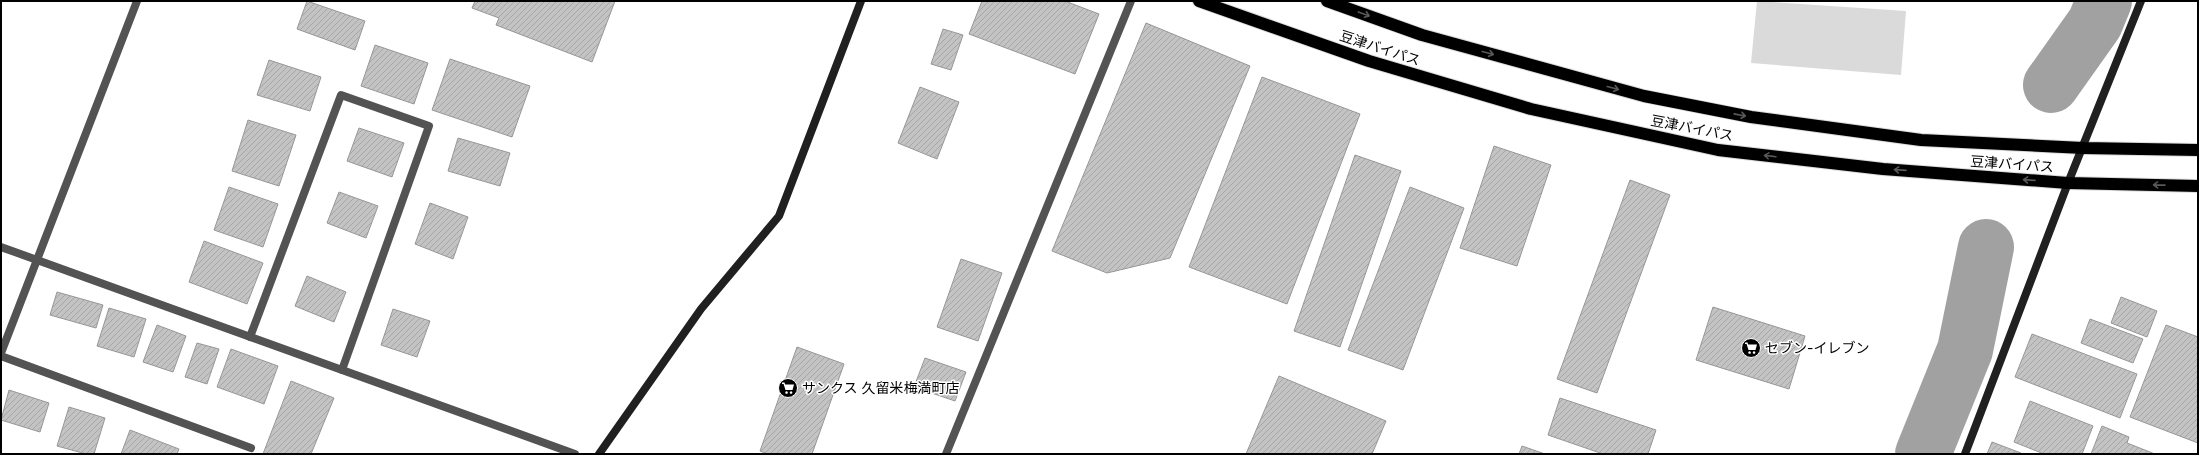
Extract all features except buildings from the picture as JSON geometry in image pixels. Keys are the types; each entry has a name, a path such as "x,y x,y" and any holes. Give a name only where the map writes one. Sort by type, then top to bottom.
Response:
{"highway":[{"name":"豆津バイパス","path":"1199,1 1369,61 1531,109 1718,150 1883,169 2068,183 2198,186"},
{"name":"豆津バイパス","path":"1327,1 1422,35 1644,96 1752,117 1921,140 2083,148 2198,150"}],"street":[{"path":"1,352 137,1"},
{"path":"599,454 701,309 779,216 861,1"},
{"path":"946,454 1131,1"},
{"path":"1965,454 2068,183 2142,1"},
{"path":"250,337 341,95 429,126 342,370"},
{"path":"1,247 576,454"},
{"path":"1,356 251,448"}],"shaded area":[{"path":"1757,1 1906,11 1901,75 1751,63"}],"waterway":[{"path":"2051,85 2095,23 2104,1"},
{"path":"1923,454 1965,350 1986,247"}],"place":[{"name":"セブン-イレブン","path":"1751,348"},
{"name":"サンクス 久留米梅満町店","path":"788,388"}]}
